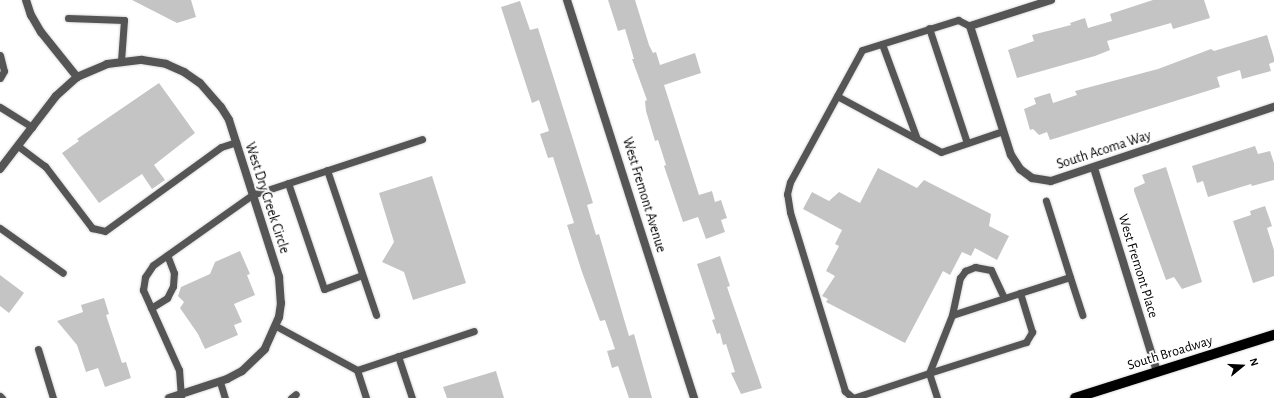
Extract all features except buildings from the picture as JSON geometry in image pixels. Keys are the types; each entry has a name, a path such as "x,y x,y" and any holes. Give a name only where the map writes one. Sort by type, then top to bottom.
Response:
{"main road":[{"name":"South Broadway","path":"1075,398 1274,335"}],"street":[{"path":"26,0 31,15 41,32 77,77"},
{"name":"West Fremont Avenue","path":"567,0 694,398"},
{"path":"970,26 1051,0"},
{"name":"South Acoma Way","path":"970,26 1015,164 1032,178 1051,182 1274,106"},
{"name":"West Dry Creek Circle","path":"0,169 56,96 77,77 93,68 121,61 142,60 166,64 200,83 221,107 236,142 279,277 281,303 276,326 265,349 254,361 242,371 220,382 181,396 169,398"},
{"name":"West Fremont Place","path":"1094,168 1157,372"}],"lane":[{"path":"68,18 124,20 121,61"},
{"path":"970,26 958,20 862,50 790,182 787,194 790,212 845,391 853,398 1026,342 1032,332 1020,293"},
{"path":"929,28 967,143"},
{"path":"882,44 917,139"},
{"path":"0,55 4,71 0,78"},
{"path":"837,96 941,152 1003,131"},
{"path":"0,107 32,127"},
{"path":"181,396 179,370 143,290 145,277 153,265 252,195 422,139"},
{"path":"18,146 45,166 92,228 105,231 221,146 236,142"},
{"path":"327,170 376,315"},
{"path":"288,183 324,289 362,275"},
{"path":"1046,201 1082,315"},
{"path":"0,228 63,273"},
{"path":"151,308 167,298 173,286 174,273 167,255"},
{"path":"937,398 929,373 952,315 960,278 965,272 975,267 991,270 1004,298"},
{"path":"952,315 1070,277"},
{"path":"276,326 357,370 366,398"},
{"path":"357,370 474,331"},
{"path":"38,349 53,398"},
{"path":"398,356 412,398"},
{"path":"220,382 225,398"}]}
